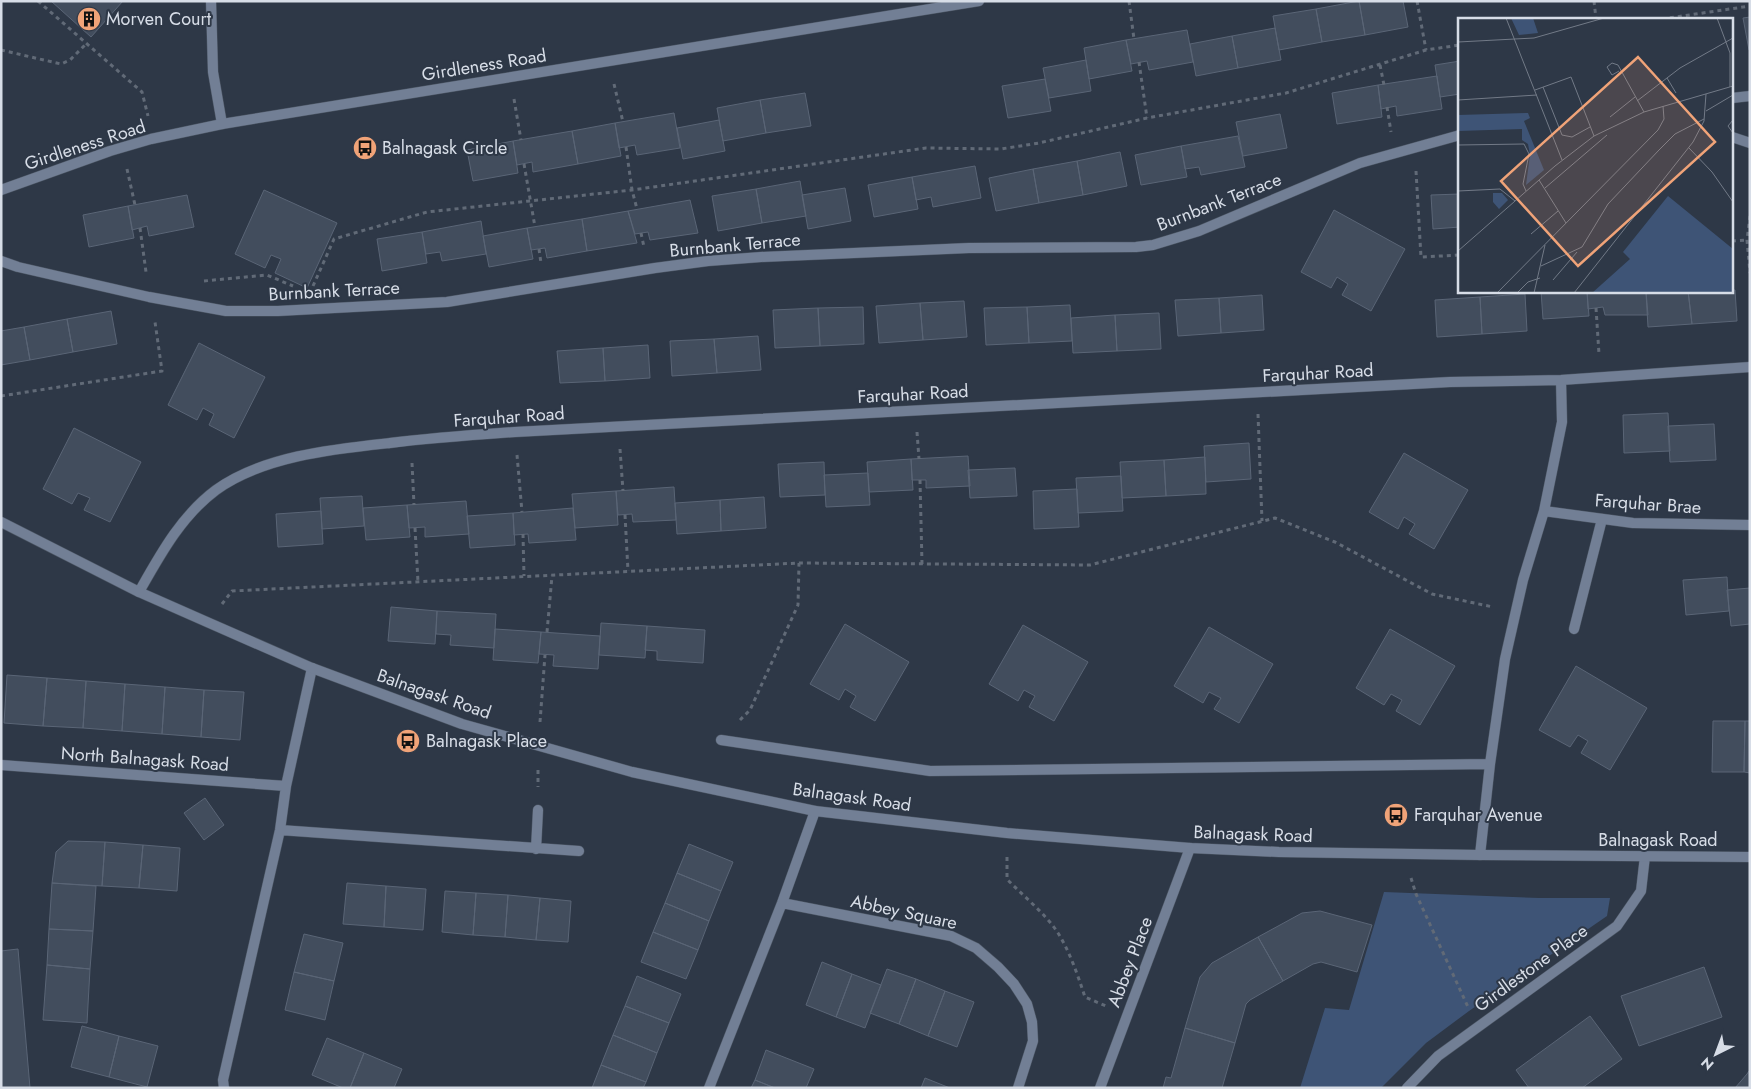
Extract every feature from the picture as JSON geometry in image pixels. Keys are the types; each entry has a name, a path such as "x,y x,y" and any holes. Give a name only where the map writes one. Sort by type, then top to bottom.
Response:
{"street":[{"path":"211,1 213,72 222,124"},
{"name":"Girdleness Road","path":"1,190 76,162 151,139 222,124 979,1"},
{"path":"1734,98 1750,96"},
{"name":"Burnbank Terrace","path":"1,261 149,297 201,307 226,311 278,311 447,302 655,268 761,257 969,248 1136,247 1153,245 1199,232 1360,163 1458,135"},
{"path":"1734,138 1750,142"},
{"name":"Farquhar Road","path":"140,592 164,547 187,517 215,491 241,474 328,450 514,432 1450,382 1561,380 1750,367"},
{"path":"1480,855 1490,764 1505,659 1516,611 1544,511 1562,422 1561,380"},
{"name":"Farquhar Brae","path":"1544,511 1633,523 1750,524"},
{"path":"1574,629 1602,519"},
{"name":"Balnagask Road","path":"1,522 140,592 312,668 462,724 632,772 815,811 1007,834 1190,848 1402,854 1750,857"},
{"path":"224,1088 223,1080 280,830 286,786 312,668"},
{"path":"721,740 930,771 1490,764"},
{"name":"North Balnagask Road","path":"1,765 286,786"},
{"path":"536,849 538,810"},
{"path":"709,1088 782,903 815,811"},
{"path":"280,830 579,851"},
{"name":"Abbey Place","path":"1100,1088 1190,848"},
{"name":"Girdlestone Place","path":"1407,1088 1438,1056 1617,926 1641,891 1645,856"},
{"name":"Abbey Square","path":"782,903 951,936 976,948 998,966 1014,984 1027,1004 1032,1022 1033,1041 1018,1088"}],"path":[{"path":"38,1 142,92 148,116"},
{"path":"1129,1 1134,39"},
{"path":"1417,1 1426,50"},
{"path":"1594,1 1596,18"},
{"path":"1669,18 1750,6"},
{"path":"1,50 61,64 70,60 86,44"},
{"path":"312,289 334,239 427,212 632,190 926,148 1001,149 1039,143 1148,118 1286,93 1426,50 1458,45"},
{"path":"610,62 623,122"},
{"path":"1139,62 1148,118"},
{"path":"1380,65 1384,84"},
{"path":"510,77 521,140"},
{"path":"1415,146 1421,257 1458,255"},
{"path":"626,147 632,190 637,209"},
{"path":"122,148 135,205"},
{"path":"524,164 535,227"},
{"path":"1750,216 1747,240 1750,273"},
{"path":"1734,241 1747,240"},
{"path":"200,282 267,275 298,288"},
{"path":"1596,308 1601,377"},
{"path":"1,396 162,371 155,324"},
{"path":"1257,393 1262,521"},
{"path":"618,427 622,491"},
{"path":"514,432 522,512"},
{"path":"411,441 414,505"},
{"path":"920,480 922,564"},
{"path":"624,515 628,571"},
{"path":"208,622 232,591 800,562 1090,565 1275,518 1335,542 1432,594 1516,611"},
{"path":"415,528 418,582"},
{"path":"523,534 524,576"},
{"path":"721,740 750,710 798,605 800,562"},
{"path":"547,632 552,575"},
{"path":"1007,834 1007,879 1047,918 1058,934 1075,969 1085,997 1127,1015"},
{"path":"1402,854 1416,894 1477,1028"}],"shaded area":[{"path":"1384,892 1539,898 1610,898 1607,916 1426,1043 1381,1088 1300,1088 1325,1008 1349,1010"}],"building":[{"name":"Morven Court","path":"51,1 123,1 91,37"},
{"path":"1359,1 1403,1 1408,27 1365,35"},
{"path":"1359,1 1365,35 1322,42 1316,9"},
{"path":"1316,9 1322,42 1279,50 1273,16"},
{"path":"1750,17 1750,50 1749,50 1743,18"},
{"path":"1275,28 1281,60 1238,68 1232,36"},
{"path":"1187,30 1193,62 1149,70 1147,61 1131,64 1126,40"},
{"path":"1232,36 1238,68 1196,76 1190,44"},
{"path":"1126,40 1132,71 1089,79 1084,48"},
{"path":"1086,60 1091,91 1049,98 1043,68"},
{"path":"1458,61 1458,94 1440,97 1435,65"},
{"path":"1437,76 1442,109 1397,116 1396,106 1381,109 1378,85"},
{"path":"1045,79 1051,111 1008,118 1002,86"},
{"path":"1378,85 1382,117 1337,124 1332,93"},
{"path":"805,93 811,126 766,133 760,100"},
{"path":"760,100 766,133 723,141 717,108"},
{"path":"674,113 680,148 637,155 635,145 619,148 615,123"},
{"path":"1280,114 1287,148 1243,156 1236,122"},
{"path":"719,120 725,151 683,159 677,128"},
{"path":"615,123 621,156 578,164 572,131"},
{"path":"572,131 578,164 533,172 532,162 517,165 513,141"},
{"path":"1238,136 1245,167 1201,175 1199,167 1185,169 1181,146"},
{"path":"513,141 518,173 473,181 467,150"},
{"path":"1181,146 1187,177 1141,185 1135,155"},
{"path":"1120,152 1127,186 1083,195 1077,161"},
{"path":"1077,161 1083,195 1039,203 1033,169"},
{"path":"975,166 981,198 933,207 931,197 916,200 912,177"},
{"path":"1033,169 1039,203 996,211 989,178"},
{"path":"912,177 918,209 874,217 868,185"},
{"path":"800,181 806,216 762,223 756,189"},
{"path":"845,188 851,221 808,229 802,195"},
{"path":"756,189 762,223 718,231 712,196"},
{"path":"264,190 337,223 307,288 275,273 281,259 271,255 265,268 235,254"},
{"path":"1458,194 1458,227 1433,229 1431,195"},
{"path":"187,195 194,227 149,236 147,226 132,230 128,206"},
{"path":"690,200 698,233 650,240 648,232 635,234 628,211"},
{"path":"128,206 134,238 89,247 83,215"},
{"path":"1334,210 1405,249 1371,311 1342,295 1348,284 1337,277 1331,288 1301,272"},
{"path":"628,211 637,243 587,251 582,219"},
{"path":"582,219 587,251 547,258 545,248 531,250 527,228"},
{"path":"481,221 486,254 442,261 440,252 426,254 422,232"},
{"path":"527,228 533,259 489,267 483,236"},
{"path":"422,232 427,263 382,271 377,239"},
{"path":"1734,290 1737,321 1692,324 1688,292 1734,292"},
{"path":"1541,292 1587,292 1589,316 1543,319"},
{"path":"1587,292 1646,292 1648,315 1605,315 1603,307 1588,309"},
{"path":"1688,292 1692,324 1648,327 1646,293"},
{"path":"1525,294 1527,331 1482,334 1480,297"},
{"path":"1262,295 1264,330 1221,333 1219,298"},
{"path":"1480,297 1482,334 1437,337 1435,300"},
{"path":"1219,298 1221,333 1178,336 1175,300"},
{"path":"964,301 967,337 923,340 920,303"},
{"path":"920,303 923,340 879,343 876,306"},
{"path":"1070,305 1072,341 1029,343 1027,307"},
{"path":"863,307 864,344 820,346 818,308"},
{"path":"1027,307 1029,343 986,345 984,308"},
{"path":"818,308 820,346 775,348 773,310"},
{"path":"111,311 117,344 73,352 67,319"},
{"path":"1159,313 1161,349 1117,351 1115,315"},
{"path":"1115,315 1117,351 1073,353 1071,318"},
{"path":"67,319 73,352 30,360 24,327"},
{"path":"24,327 30,360 1,365 1,331"},
{"path":"758,336 761,370 717,373 714,339"},
{"path":"714,339 717,373 672,376 670,341"},
{"path":"199,343 265,377 234,438 209,425 214,414 203,408 197,420 168,405"},
{"path":"648,345 650,378 605,381 603,348"},
{"path":"603,348 605,381 560,383 557,351"},
{"path":"1668,413 1670,451 1624,453 1623,415"},
{"path":"1714,424 1716,460 1670,462 1668,426"},
{"path":"74,428 141,462 110,522 84,510 90,498 78,493 72,504 43,489"},
{"path":"1249,443 1251,479 1206,482 1204,446"},
{"path":"1404,453 1468,490 1434,549 1409,534 1415,524 1404,517 1398,529 1369,512"},
{"path":"968,456 970,486 926,488 926,480 912,480 911,459"},
{"path":"1205,457 1206,494 1166,496 1164,460"},
{"path":"911,459 913,490 869,492 867,462"},
{"path":"1164,460 1166,496 1122,498 1120,462"},
{"path":"824,462 825,495 780,497 778,464"},
{"path":"1015,468 1017,496 970,498 968,470"},
{"path":"868,473 870,505 826,507 824,475"},
{"path":"1121,476 1123,511 1078,513 1076,478"},
{"path":"674,487 676,520 633,522 632,514 618,515 616,491"},
{"path":"1077,489 1079,527 1034,529 1033,491"},
{"path":"616,491 618,525 575,528 572,494"},
{"path":"362,496 364,526 322,529 320,498"},
{"path":"764,497 766,528 721,531 720,500"},
{"path":"720,500 721,531 677,534 675,503"},
{"path":"466,501 469,534 425,537 425,527 409,528 407,505"},
{"path":"407,505 410,537 366,540 363,508"},
{"path":"573,508 576,540 529,543 528,534 514,535 513,513"},
{"path":"321,511 323,544 278,547 276,514"},
{"path":"513,513 515,545 470,548 467,516"},
{"path":"1727,577 1729,611 1686,615 1683,580"},
{"path":"1750,588 1750,624 1731,626 1727,590"},
{"path":"391,607 437,611 435,644 388,641"},
{"path":"437,611 496,614 494,648 450,645 451,635 436,634"},
{"path":"601,623 647,626 645,658 599,655"},
{"path":"845,624 909,662 875,721 850,707 856,696 845,689 839,700 810,684"},
{"path":"1023,625 1088,662 1054,721 1029,707 1035,696 1024,690 1018,701 989,684"},
{"path":"647,626 705,630 703,663 657,660 657,651 645,650"},
{"path":"1209,627 1273,664 1239,723 1214,709 1221,698 1209,692 1203,703 1174,686"},
{"path":"495,629 541,632 538,663 493,660"},
{"path":"1390,629 1455,666 1420,725 1396,711 1402,700 1391,694 1384,705 1356,688"},
{"path":"541,632 600,636 598,669 553,666 554,655 539,654"},
{"path":"1576,666 1647,708 1610,770 1581,753 1588,741 1578,735 1570,747 1539,730"},
{"path":"7,675 47,678 43,726 4,723"},
{"path":"47,678 86,681 83,728 43,726"},
{"path":"86,681 125,684 122,731 83,728"},
{"path":"125,684 165,687 162,734 122,731"},
{"path":"165,687 204,690 201,737 162,734"},
{"path":"204,690 244,692 240,740 201,737"},
{"path":"1713,721 1745,721 1744,772 1712,772"},
{"path":"1745,721 1750,721 1750,773 1744,772"},
{"path":"205,798 224,825 204,840 184,813"},
{"path":"68,841 105,842 102,886 52,883 56,852"},
{"path":"105,842 143,845 139,888 102,886"},
{"path":"689,844 733,862 721,891 677,873"},
{"path":"143,845 180,848 177,891 139,888"},
{"path":"677,873 721,891 709,921 665,903"},
{"path":"52,883 96,886 93,931 49,929"},
{"path":"347,883 386,886 384,927 343,924"},
{"path":"386,886 426,889 423,930 384,927"},
{"path":"445,891 476,893 473,935 442,932"},
{"path":"476,893 508,895 505,937 473,935"},
{"path":"508,895 540,898 536,940 505,937"},
{"path":"540,898 571,901 568,942 536,940"},
{"path":"665,903 709,921 698,950 653,932"},
{"path":"1320,911 1372,925 1357,972 1321,962 1313,964 1283,981 1258,937 1302,913"},
{"path":"49,929 93,931 90,969 47,965"},
{"path":"653,932 698,950 686,979 641,962"},
{"path":"304,934 343,943 334,981 294,972"},
{"path":"1258,937 1283,981 1246,1004 1235,1043 1185,1028 1200,977 1212,963"},
{"path":"18,949 30,1088 1,1088 1,951"},
{"path":"822,962 852,974 836,1017 806,1005"},
{"path":"47,965 90,969 87,1023 43,1020"},
{"path":"1704,967 1722,1017 1639,1046 1621,996"},
{"path":"887,969 916,979 899,1024 870,1013"},
{"path":"294,972 334,981 325,1020 285,1010"},
{"path":"852,974 881,985 865,1028 836,1017"},
{"path":"637,976 681,994 669,1023 625,1006"},
{"path":"916,979 945,991 928,1036 899,1024"},
{"path":"945,991 974,1002 957,1047 928,1036"},
{"path":"625,1006 669,1023 657,1053 613,1035"},
{"path":"1590,1016 1622,1059 1582,1088 1529,1088 1516,1070"},
{"path":"82,1026 119,1036 109,1077 71,1067"},
{"path":"1185,1028 1235,1043 1222,1088 1163,1088 1166,1077 1171,1078"},
{"path":"613,1035 657,1053 646,1082 601,1065"},
{"path":"119,1036 158,1046 147,1087 109,1077"},
{"path":"327,1038 364,1053 350,1088 343,1088 312,1075"},
{"path":"766,1050 814,1069 806,1088 775,1088 755,1080"},
{"path":"364,1053 402,1069 394,1088 350,1088"},
{"path":"601,1065 646,1082 643,1088 592,1088"},
{"path":"1749,1071 1750,1088 1735,1088 1747,1074"},
{"path":"925,1078 950,1088 921,1088"},
{"path":"755,1080 775,1088 751,1088"}],"place":[{"name":"Morven Court","path":"89,19"},
{"name":"Balnagask Circle","path":"365,148"},
{"name":"Balnagask Place","path":"408,741"},
{"name":"Farquhar Avenue","path":"1396,815"}]}
